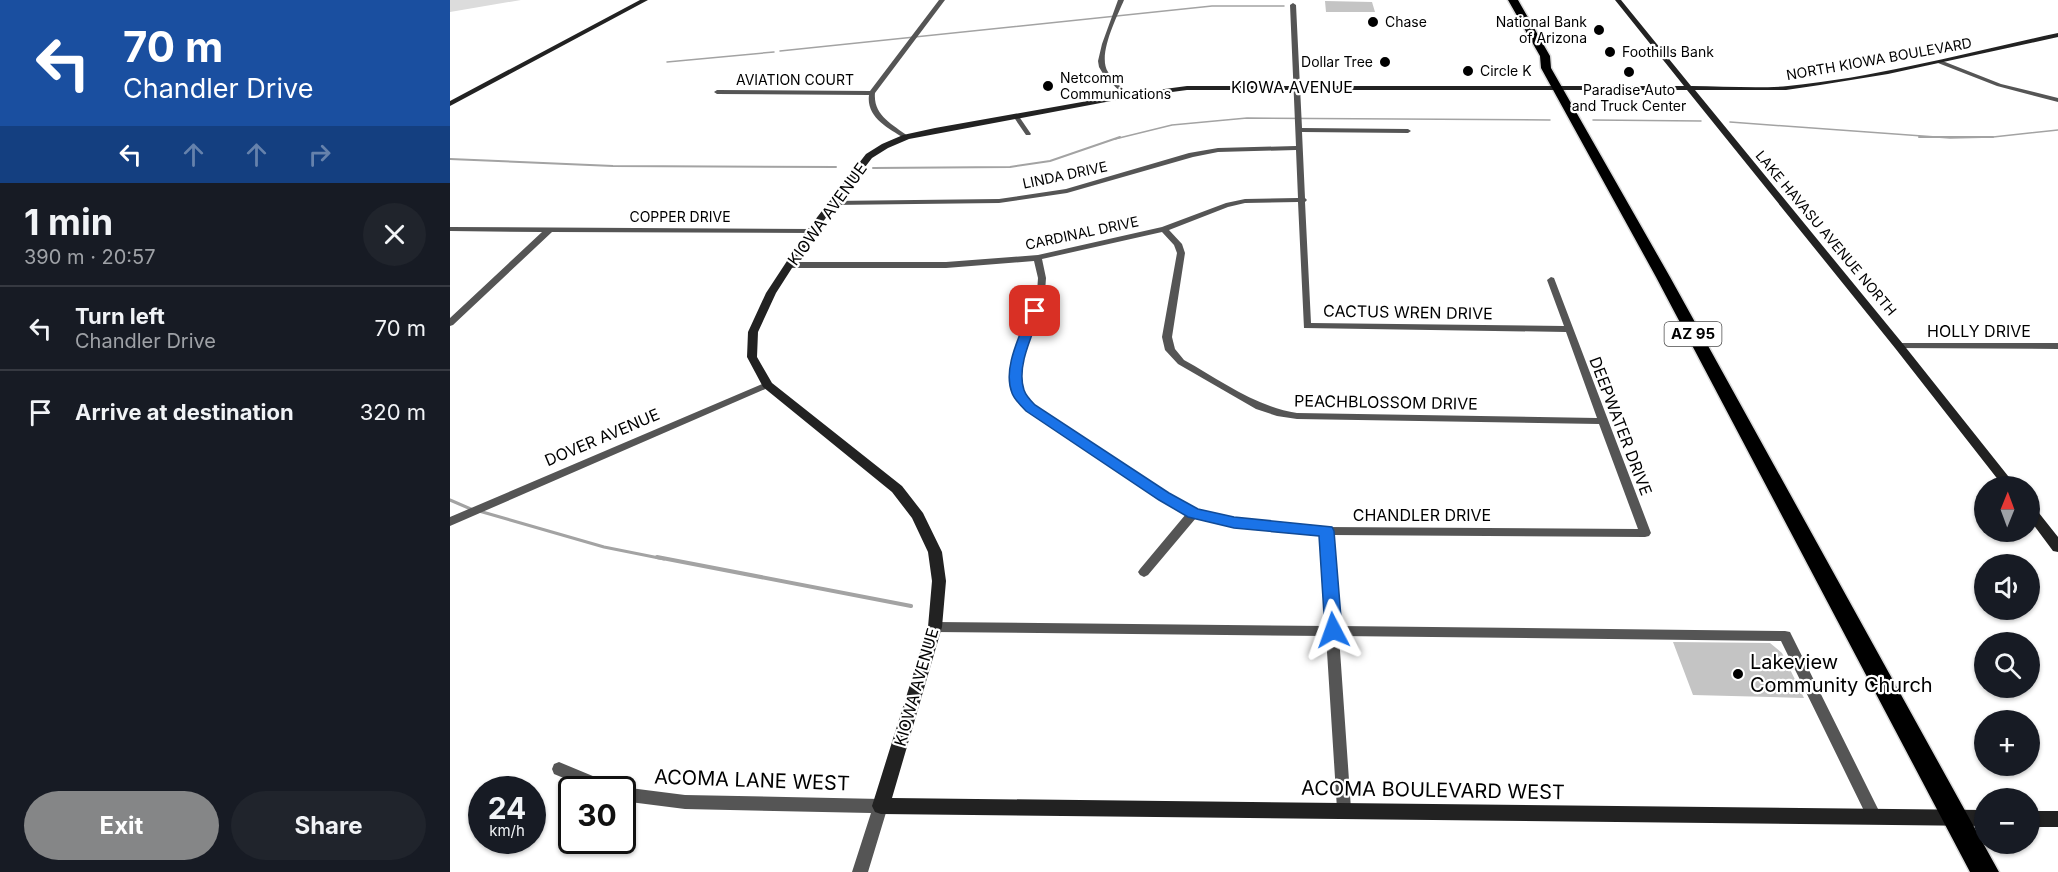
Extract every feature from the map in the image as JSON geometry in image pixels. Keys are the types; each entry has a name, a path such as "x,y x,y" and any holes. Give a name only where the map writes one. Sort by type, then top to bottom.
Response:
{"highway":[{"name":"AZ 95","path":"1503,0 1533,57 1546,68 1668,287 1984,872"},
{"name":"AZ 95","path":"1513,0 1545,56 1546,68"}],"street":[{"path":"450,104 645,0"},
{"path":"906,137 873,111 869,102 872,93 942,0"},
{"path":"1121,0 1101,55 1101,65 1108,78 1127,96"},
{"name":"LAKE HAVASU AVENUE NORTH","path":"1618,0 2002,476"},
{"name":"CACTUS WREN DRIVE","path":"1293,5 1307,326 1568,329"},
{"name":"NORTH KIOWA BOULEVARD","path":"1558,89 1692,90 1796,87 1940,62 2058,35"},
{"path":"1940,62 1999,85 2058,100"},
{"name":"KIOWA AVENUE","path":"860,872 935,627 939,581 935,552 918,516 897,489 767,385 752,357 753,332 771,293 811,231 869,156 906,137 1127,96 1187,88 1558,89"},
{"name":"AVIATION COURT","path":"717,92 872,93"},
{"path":"1016,116 1028,134"},
{"path":"1300,129 1408,131"},
{"name":"LINDA DRIVE","path":"832,203 999,201 1067,191 1192,155 1218,150 1300,148"},
{"name":"CARDINAL DRIVE","path":"789,265 946,264 1038,258 1164,229 1226,205 1245,201 1303,200"},
{"name":"COPPER DRIVE","path":"450,229 811,231"},
{"name":"PEACHBLOSSOM DRIVE","path":"1164,229 1178,244 1180,253 1167,337 1170,350 1181,362 1260,406 1277,413 1297,416 1604,421"},
{"path":"450,322 549,230"},
{"name":"CHANDLER DRIVE","path":"1038,258 1042,278 1041,292 1016,368 1015,379 1018,393 1031,408 1193,513 1234,523 1326,531 1645,533"},
{"name":"DEEPWATER DRIVE","path":"1551,280 1645,533"},
{"name":"HOLLY DRIVE","path":"1899,346 2058,346"},
{"name":"DOVER AVENUE","path":"450,522 767,385"},
{"path":"1144,572 1193,513"},
{"path":"2040,524 2058,547"},
{"path":"1326,531 1344,809"},
{"path":"935,627 1785,636 1874,816"},
{"path":"559,770 574,776"},
{"name":"ACOMA LANE WEST","path":"636,796 685,802 881,806"},
{"name":"ACOMA BOULEVARD WEST","path":"881,806 1344,809 1974,818"},
{"path":"2040,819 2058,819"}],"shaded area":[{"path":"450,0 521,0 450,12"}],"building":[{"path":"1325,1 1372,2 1375,12 1326,12"},
{"name":"Lakeview Community Church","path":"1673,642 1770,643 1782,653 1804,698 1693,695"}],"waterway":[{"path":"780,51 1212,6 1284,6"},
{"path":"667,62 774,52"},
{"path":"1115,139 1172,125 1247,118 1550,120"},
{"path":"1593,120 1701,121"},
{"path":"1730,122 1936,137"},
{"path":"1993,137 2058,130"},
{"path":"873,168 1010,167 1050,161 1120,137"},
{"path":"1919,137 1936,137"},
{"path":"1936,137 1993,137"},
{"path":"1936,137 1993,137"},
{"path":"450,159 613,166 836,167"},
{"path":"450,500 473,510"},
{"path":"479,511 604,547 664,559"},
{"path":"657,557 911,606"}],"place":[{"name":"Chase","path":"1373,22"},
{"name":"National Bank of Arizona","path":"1599,30"},
{"name":"Foothills Bank","path":"1610,52"},
{"name":"Dollar Tree","path":"1385,62"},
{"name":"Circle K","path":"1468,71"},
{"name":"Paradise Auto and Truck Center","path":"1629,72"},
{"name":"Netcomm Communications","path":"1048,86"},
{"name":"Lakeview Community Church","path":"1738,674"}],"route":[{"path":"1035,311 1016,368 1015,379 1018,393 1031,408 1193,513 1234,523 1280,529 1326,531 1333,630"}]}
